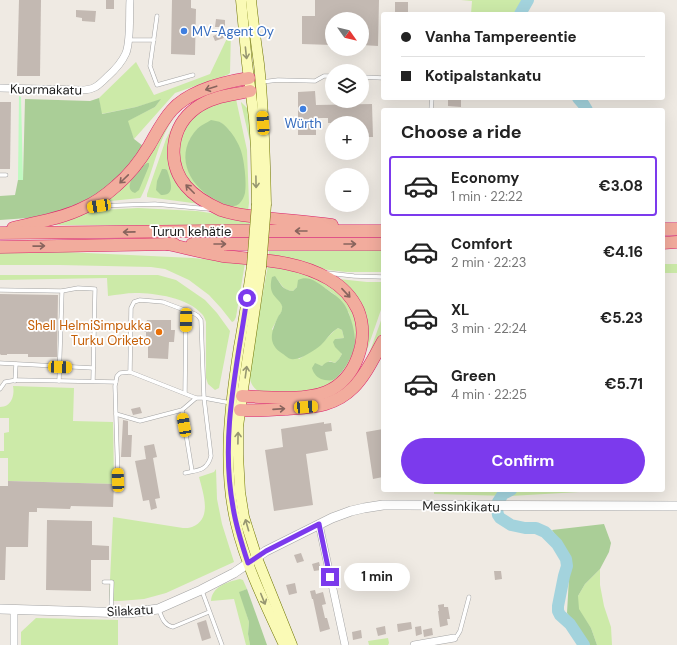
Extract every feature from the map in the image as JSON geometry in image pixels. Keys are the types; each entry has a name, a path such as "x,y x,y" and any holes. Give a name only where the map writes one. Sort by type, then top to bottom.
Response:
{"highway":[{"path":"3,232 83,208 106,194 128,175 143,156 165,118 179,103 189,96 235,80 254,80"},
{"path":"250,91 223,96 206,102 191,112 185,119 175,139 174,148 175,164 186,187 197,197 222,210 274,219 307,222 368,231"},
{"path":"665,230 677,229"},
{"name":"Turun kehätie","path":"3,232 381,231"},
{"path":"665,243 677,242"},
{"path":"167,244 222,256 273,261 314,271 341,287 358,309 362,337 358,356 352,368 339,385 330,391 316,395 292,397 242,396"},
{"name":"Turun kehätie","path":"5,247 167,244 381,244"},
{"path":"236,407 256,411 317,406 336,401 349,392 358,383 366,372 381,345"}],"main road":[{"path":"236,407 242,396 257,267 265,148 241,0"},
{"path":"251,0 259,65 250,91 261,204"},
{"path":"257,267 233,387 238,427 240,492 253,560 267,609 284,645"},
{"path":"253,560 292,645"}],"street":[{"name":"Kuormakatu","path":"0,88 91,90 99,85 119,65 127,52 129,40 130,0"},
{"name":"Messinkikatu","path":"253,560 266,551 341,514 374,506 677,506"},
{"path":"319,524 345,645"},
{"name":"Silakatu","path":"0,609 129,613 158,609 201,590 234,573 253,560"},
{"path":"14,610 14,645"},
{"path":"415,645 454,638"}],"lane":[{"path":"157,16 150,66 157,85 193,75"},
{"path":"129,40 154,40"},
{"path":"254,80 315,81 325,76"},
{"path":"369,77 381,78"},
{"path":"0,175 6,175"},
{"path":"83,208 155,204 222,210"},
{"path":"3,232 5,247"},
{"path":"314,271 354,276 381,277"},
{"path":"0,290 62,291 78,288 95,289 93,381"},
{"path":"60,381 62,291"},
{"path":"130,372 131,308 134,302 140,300 163,302 198,316 201,320 204,398 211,456 209,463 204,468 185,473"},
{"path":"185,394 186,310"},
{"path":"0,363 93,368"},
{"path":"15,381 16,364"},
{"path":"118,480 115,386 117,376 120,373 130,372 196,398 204,398 236,407"},
{"path":"0,389 5,382 15,381 116,382"},
{"path":"116,414 140,421 182,410 196,398"},
{"path":"182,410 192,471"},
{"path":"104,582 112,582 111,612"},
{"path":"201,590 222,645"},
{"path":"454,638 460,631 469,598"},
{"path":"158,609 164,622 173,627 209,612"}],"green space":[{"path":"461,0 522,0 517,12 471,12 472,1"},
{"path":"231,30 230,73 175,93 134,139 127,121 155,107 160,100 136,107 101,114 99,98 136,62 154,95 210,74"},
{"path":"19,96 21,97 23,180 18,180"},
{"path":"99,98 102,114 136,107 161,99 155,107 128,121 134,139 143,146 134,160 104,190 89,200 42,217 0,220 0,196 15,195 18,180 23,180 25,99 90,101"},
{"path":"236,99 247,150 248,211 221,206 189,184 177,156 184,129 194,115 216,103","holes":["220,122 230,131 187,148 190,139 199,127"]},
{"path":"241,103 247,108 249,113 253,155"},
{"path":"188,107 189,109 169,151 200,204 147,197 166,139 176,120"},
{"path":"177,114 165,133 141,197 101,202"},
{"path":"211,120 220,122 229,130 239,145 243,158 246,189 242,200 235,206 224,204 205,193 191,177 187,167 185,157 191,138 198,128"},
{"path":"147,163 149,163 149,166 139,190 135,193 131,190 130,182 136,173"},
{"path":"162,169 167,170 170,178 171,190 166,195 161,195 156,190 157,181"},
{"path":"138,208 197,211 250,219 249,225 51,225 85,213 101,210"},
{"path":"381,250 381,272 346,272 321,269 269,257 269,251"},
{"path":"66,252 193,258 245,263 236,317 232,322 209,295 189,280 165,269 151,267 0,265 0,253"},
{"path":"665,264 677,264 677,273 665,273"},
{"path":"268,265 310,273 347,297 360,327 350,366 327,387 304,393 258,391 251,382 249,370","holes":["275,277 284,288 293,291 297,287 325,288 334,294 349,313 355,345 342,373 333,380 315,364 322,366 330,361 335,363 339,359 342,354 335,339 344,338 342,330 338,328 335,330 320,345 299,359 272,329 283,309"]},
{"path":"0,275 158,275 176,280 205,300 230,331 219,388 215,390 208,384 206,378 206,322 202,314 189,304 162,295 143,293 108,296 107,278 0,280"},
{"path":"275,276 284,288 293,291 297,287 298,280 305,278 312,280 338,297 346,308 354,329 355,344 347,364 340,374 333,380 319,378 312,368 315,363 322,366 328,362 335,363 339,359 342,354 335,347 333,342 335,339 344,338 342,330 338,328 321,345 307,355 294,359 289,358 274,346 272,333 282,311 282,305 271,290 272,277"},
{"path":"339,279 381,282 381,310 367,350 367,335"},
{"path":"381,321 381,339 366,362"},
{"path":"13,386 74,388 73,421 113,422 114,484 8,481 8,458 0,458 0,451 4,451 4,433 9,432 9,418 0,418 0,407 7,405 13,397"},
{"path":"216,469 217,499 222,524 234,562 166,593 144,599 109,601 113,517 183,528 192,527 203,518 205,505 199,477 214,472"},
{"path":"434,492 579,492 510,496 434,494"},
{"path":"604,524 611,543 609,552 600,569 585,584 578,596 579,609 591,628 597,645 588,645 588,642 567,613 570,556 552,530"},
{"path":"600,569 600,585 604,606 611,627 612,645 597,645 591,628 578,609 578,596 585,584"},
{"path":"240,579 243,580 247,589 240,592 249,622 248,634 250,645 246,645 234,599 211,601 217,588 226,583"},
{"path":"247,589 267,645 250,645 248,634 249,622 239,592"},
{"path":"36,618 118,620 118,645 21,645 21,632"},
{"path":"388,638 388,645 369,645 368,641"}],"building":[{"path":"19,0 41,0 40,76 17,76"},
{"path":"106,0 114,0 114,9 106,9"},
{"path":"172,0 191,0 191,8 196,9 195,55 171,54"},
{"path":"315,0 379,0 378,46 369,45 369,12 325,12 325,45 302,44 302,16 315,16"},
{"path":"395,2 408,2 408,12 395,12"},
{"path":"76,10 96,11 95,22 82,21 82,18 76,17"},
{"path":"216,19 225,20 225,27 215,27"},
{"path":"223,32 224,38 215,41 213,36"},
{"path":"315,91 316,105 325,105 325,108 369,108 369,104 372,104 373,137 369,137 369,116 325,116 325,118 316,118 316,135 298,135 298,92"},
{"path":"448,100 461,100 461,107 448,106"},
{"path":"0,102 11,102 10,169 0,169"},
{"path":"0,294 58,295 57,357 28,357 28,354 0,354"},
{"path":"147,320 171,320 171,330 175,330 174,342 169,342 168,359 148,358 148,342 146,341 146,332 142,332 142,323 146,323"},
{"path":"140,407 142,413 133,415 131,409"},
{"path":"123,420 128,421 128,435 132,435 131,457 121,457"},
{"path":"324,422 324,424 331,423 332,431 325,432 328,450 306,454 313,505 274,511 265,450 283,447 281,429"},
{"path":"381,429 381,477 373,479 366,432"},
{"path":"154,444 157,457 153,458 160,498 155,499 157,508 151,510 149,500 143,501 135,461 146,459 144,446"},
{"path":"8,481 114,484 113,507 71,506 70,509 37,508 37,512 29,512 28,547 6,547 5,580 0,580 0,486 8,486"},
{"path":"47,520 92,521 92,545 109,546 109,560 91,560 91,591 46,590"},
{"path":"301,553 304,561 297,563 294,555"},
{"path":"319,562 321,570 314,571 312,564"},
{"path":"494,571 501,571 502,579 495,580"},
{"path":"295,583 297,593 289,595 286,585"},
{"path":"315,590 316,594 323,592 326,604 322,605 325,618 327,618 330,629 320,632 310,591"},
{"path":"444,604 444,607 448,607 450,619 447,619 448,625 440,627 438,605"},
{"path":"206,620 211,638 202,641 197,623"},
{"path":"411,622 412,629 398,632 397,624"},
{"path":"385,626 386,634 378,636 376,628"},
{"path":"421,626 422,634 416,636 415,627"},
{"path":"432,628 433,635 424,637 423,630"},
{"path":"361,630 362,638 353,640 352,632"}],"waterway":[{"path":"521,12 528,0"},
{"path":"580,100 586,108"},
{"path":"507,492 503,494 498,502 497,509 500,518 511,525 525,528 536,528 545,532 557,544 566,559 567,566 558,611 560,615 570,624 584,645"}],"place":[{"name":"MV-Agent Oy","path":"184,31"},
{"name":"Würth","path":"303,109"},
{"name":"Shell HelmiSimpukka Turku Oriketo","path":"159,332"}],"route":[{"path":"247,298 229,422 229,472 236,524 248,563 266,551 319,524 330,577"}]}
